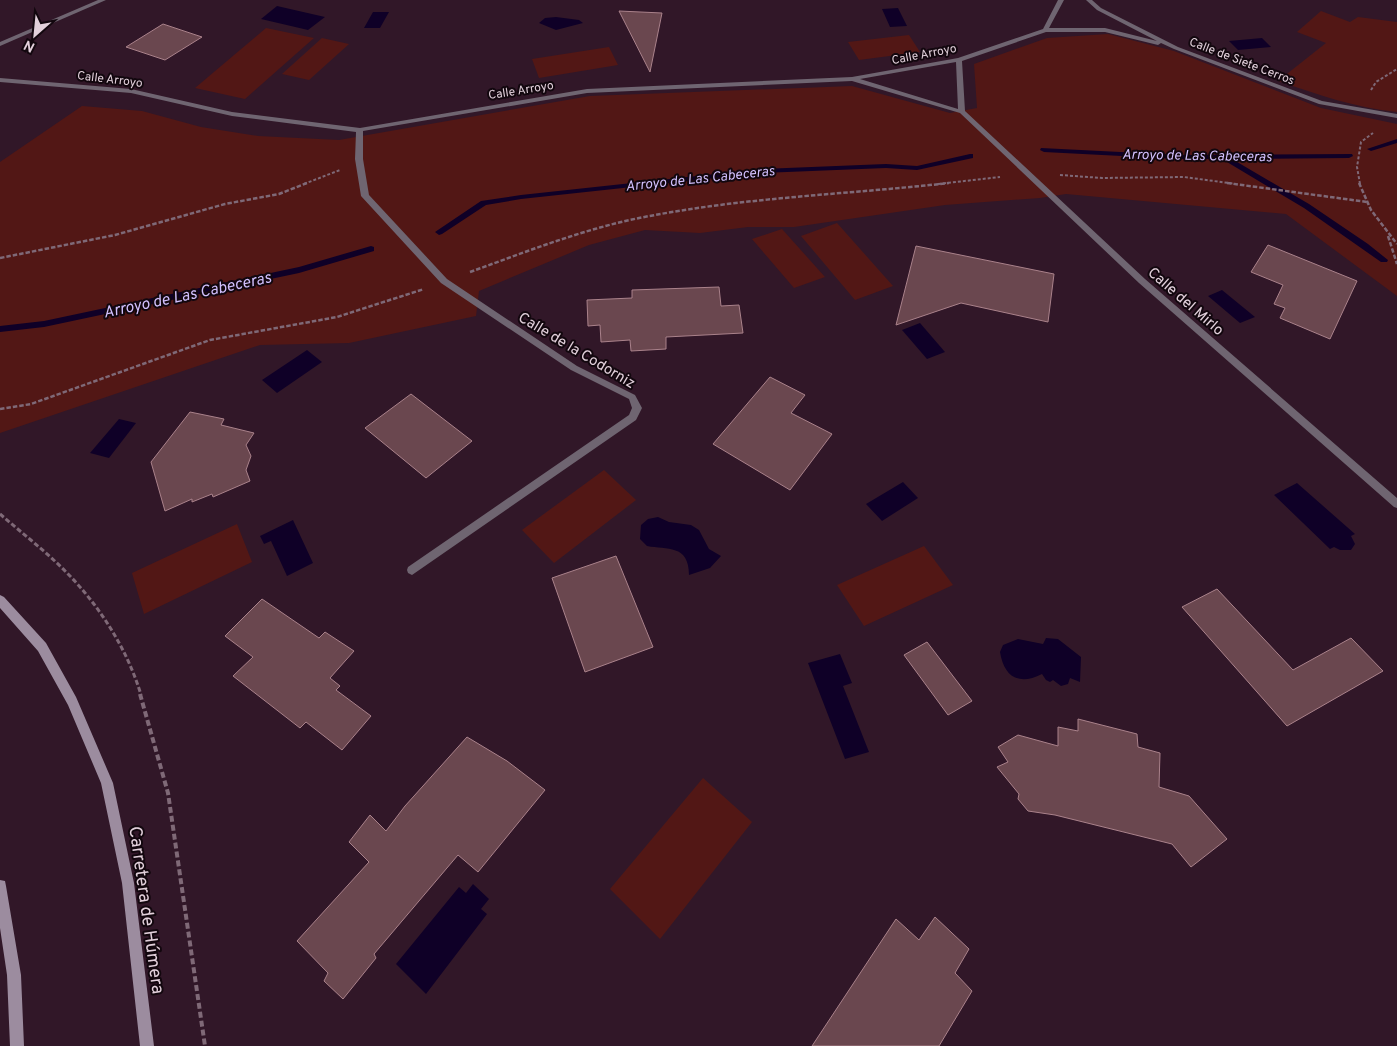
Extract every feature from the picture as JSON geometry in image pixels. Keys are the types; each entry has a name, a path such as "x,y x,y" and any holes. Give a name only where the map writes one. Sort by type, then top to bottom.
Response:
{"street":[{"path":"0,44 103,0"},
{"path":"1045,30 1061,0"},
{"name":"Calle de Siete Cerros","path":"1090,0 1099,9 1176,48 1321,103 1397,116"},
{"name":"Calle Arroyo","path":"0,80 131,91 232,114 360,130 587,91 852,79 959,60 1045,30 1105,30 1176,48"},
{"path":"959,60 962,112"},
{"name":"Calle del Mirlo","path":"852,79 962,112 1142,281 1397,504"},
{"name":"Calle de la Codorniz","path":"360,130 360,163 366,196 444,282 574,368 632,397 637,408 633,417 412,570"},
{"name":"Carretera de Húmera","path":"0,600 42,647 72,701 107,783 128,883 147,1046"},
{"path":"0,886 14,975 17,1046"}],"path":[{"path":"1397,70 1376,82 1368,96 1372,113 1373,132 1361,142 1356,168 1360,190 1387,233 1397,244"},
{"path":"0,258 115,235 225,204 279,194 360,163"},
{"path":"0,409 31,404 210,340 337,317 444,282 591,228 708,206 899,189 1027,173 1102,178 1184,177 1245,183 1367,202"},
{"path":"1387,233 1397,263"},
{"path":"0,514 70,575 108,623 133,668 168,793 205,1046"}],"shaded area":[{"path":"277,6 325,17 308,30 261,19"},
{"path":"898,8 907,26 890,27 882,9"},
{"path":"1321,11 1350,22 1358,17 1397,22 1397,112 1351,104 1278,81 1326,43 1297,32"},
{"path":"373,12 389,12 380,28 364,28"},
{"path":"556,17 579,20 583,23 556,30 539,23 545,18"},
{"path":"266,28 314,38 245,99 195,88"},
{"path":"1108,34 1174,51 1321,108 1397,124 1397,296 1286,214 1066,194 1040,198 945,205 794,227 748,227 700,233 645,230 589,245 479,291 476,316 349,343 260,345 0,433 0,162 82,106 142,111 201,127 258,136 339,140 590,96 852,86 950,113 977,108 974,64 1047,38"},
{"path":"909,35 920,52 859,60 848,42"},
{"path":"322,38 349,44 309,80 282,74"},
{"path":"1262,38 1271,47 1238,50 1229,41"},
{"path":"609,47 618,65 539,78 532,59"},
{"path":"837,223 893,286 855,300 801,236"},
{"path":"782,229 825,277 794,288 752,239"},
{"path":"1222,290 1255,317 1240,323 1208,296"},
{"path":"920,323 945,352 927,359 902,330"},
{"path":"307,350 322,362 277,393 262,380"},
{"path":"119,419 136,423 109,458 90,453"},
{"path":"604,470 636,500 554,563 522,530"},
{"path":"903,482 918,498 882,521 866,504"},
{"path":"1297,483 1355,534 1351,536 1355,544 1351,550 1340,550 1334,547 1330,549 1274,495"},
{"path":"658,517 669,522 691,525 699,530 709,549 721,556 710,568 689,575 688,565 681,553 676,550 647,546 640,539 641,525 648,519"},
{"path":"293,520 313,563 287,576 271,541 264,544 260,536"},
{"path":"237,524 252,562 144,614 132,573"},
{"path":"924,546 953,585 864,626 837,585"},
{"path":"1046,638 1058,639 1081,657 1080,682 1070,678 1068,684 1061,686 1053,680 1050,682 1046,680 1042,674 1034,678 1020,679 1014,677 1005,668 1000,652 1003,645 1018,639 1043,644"},
{"path":"840,654 852,683 843,686 869,752 845,759 808,663"},
{"path":"703,778 752,822 660,939 610,889"},
{"path":"473,884 489,899 481,909 487,914 426,994 396,964 459,887 466,893"}],"building":[{"path":"619,11 662,13 650,72"},
{"path":"163,24 202,37 165,60 126,47"},
{"path":"1268,245 1357,281 1330,339 1280,318 1285,308 1274,304 1283,285 1251,272"},
{"path":"916,246 1054,274 1048,322 961,303 896,325"},
{"path":"719,287 721,306 739,305 743,333 666,337 666,349 631,351 630,340 601,342 600,325 588,326 587,300 632,298 632,290"},
{"path":"770,377 805,395 791,413 832,434 790,490 713,444"},
{"path":"411,394 472,441 426,478 365,428"},
{"path":"190,412 224,419 221,425 254,433 246,445 251,456 246,470 250,481 213,497 212,494 192,502 192,499 165,511 151,462"},
{"path":"616,556 653,647 585,672 552,578"},
{"path":"1217,589 1293,670 1351,638 1383,671 1287,726 1182,607"},
{"path":"262,599 319,638 325,632 354,651 330,678 340,686 336,690 371,716 342,750 306,722 300,728 233,676 253,657 225,636"},
{"path":"927,642 972,701 948,715 904,655"},
{"path":"1078,719 1137,734 1138,747 1160,753 1159,787 1189,796 1227,839 1191,867 1172,844 1055,815 1028,811 1018,799 1019,794 997,767 1008,762 998,747 1018,735 1058,746 1058,727 1078,731"},
{"path":"467,737 507,761 545,790 478,872 458,855 374,954 376,958 343,999 324,981 328,973 297,941 369,862 349,842 370,815 386,831 405,806"},
{"path":"935,917 969,949 955,973 972,991 939,1046 812,1046 896,919 919,940"}],"waterway":[{"name":"Arroyo de Las Cabeceras","path":"1371,149 1397,141"},
{"name":"Arroyo de Las Cabeceras","path":"1044,150 1180,157 1349,156"},
{"name":"Arroyo de Las Cabeceras","path":"439,232 484,203 521,197 762,171 886,166 917,168 970,156"},
{"path":"1225,158 1306,206 1384,260"},
{"name":"Arroyo de Las Cabeceras","path":"0,329 44,324 299,270 371,249"}]}
